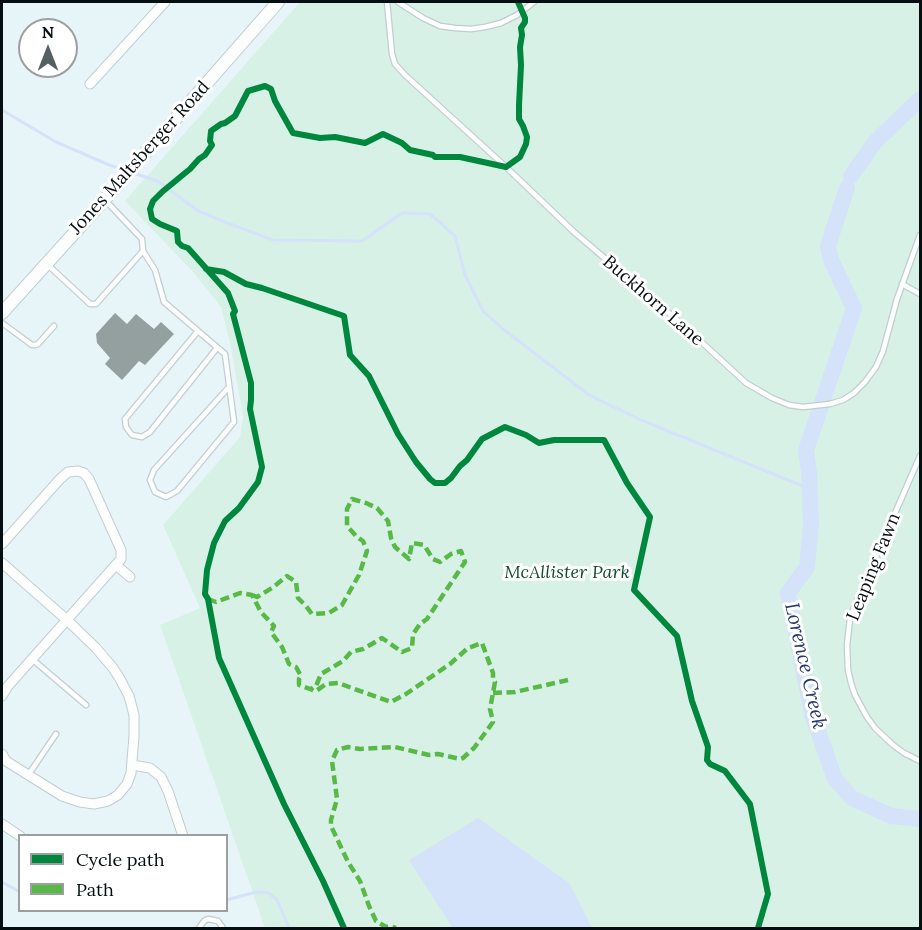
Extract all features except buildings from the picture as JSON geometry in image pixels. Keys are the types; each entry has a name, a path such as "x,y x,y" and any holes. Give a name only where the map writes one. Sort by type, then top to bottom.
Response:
{"main road":[{"name":"Jones Maltsberger Road","path":"2,313 278,2"}],"street":[{"path":"90,84 165,2"},
{"path":"2,544 60,479 68,472 78,471 90,479 121,550 121,559 8,686 2,696"},
{"path":"2,563 102,654 129,696 134,715 131,773 127,784 118,795 108,801 94,804 62,796 6,760 2,754"},
{"path":"116,565 130,577"},
{"path":"132,765 150,768 161,777 182,834"},
{"path":"2,824 18,835"}],"lane":[{"name":"Buckhorn Lane","path":"387,2 392,54 395,64 405,75 574,232 747,383 760,392 789,405 803,407 837,402 854,393 865,382 876,367 883,351 903,284 921,235"},
{"path":"398,2 440,26 471,29 501,23 517,15 534,2"},
{"path":"105,198 142,239 143,251 155,270 164,302 225,354 230,387 234,422 177,491 166,497 155,492 150,480 154,470 230,387"},
{"path":"46,263 90,304 96,304 143,251"},
{"path":"903,284 921,294"},
{"path":"2,323 32,345 38,344 54,326"},
{"path":"198,331 125,419 126,427 132,435 142,437 150,432 217,348"},
{"name":"Leaping Fawn","path":"921,456 854,607 847,645 851,683 867,717 893,745 921,761"},
{"path":"32,659 86,705"},
{"path":"28,775 56,734"},
{"path":"199,928 204,921 213,919 223,928"}],"green space":[{"name":"McAllister Park","path":"300,2 920,2 920,928 265,928 160,625 200,608 163,525 240,437 243,416 231,348 221,307 194,273 125,201"}],"water":[{"path":"478,818 570,884 592,928 453,928 409,860"}],"waterway":[{"name":"Lorence Creek","path":"851,176 875,142 920,99"},
{"path":"2,110 56,142 126,171"},
{"path":"133,173 158,181 198,211 273,240 362,241 402,213 430,214 455,236 465,275 483,311 589,395 641,420 810,489"},
{"name":"Lorence Creek","path":"847,188 828,246 831,260 854,308 806,450 811,525 807,567 788,593 812,714 835,779 852,798 891,816 920,819"},
{"path":"2,882 18,891"},
{"path":"228,899 257,892 269,893 277,900 289,928"}],"marked path":[{"path":"252,595 257,597 287,576 296,582 298,598 312,614 329,613 342,605 359,575 367,551 363,541 347,526 347,509 352,499 377,508 388,521 395,547 409,559 412,543 424,545 433,559 440,562 451,554 461,551 465,562 427,619 413,634 412,648 402,652 382,638 363,649 351,652 343,661 321,674 316,686 311,689"},
{"path":"208,599 216,602 240,593 252,595 261,612 274,626 271,632 282,647 289,664 296,667 301,676 299,685 316,691 326,684 338,683 391,702 450,664 468,648 482,643 495,682 490,709 493,722 474,748 463,758 429,755 395,747 360,749 348,747 337,750 332,761 337,799 331,826 360,881 376,921 386,927 396,928"},
{"path":"493,693 515,692 568,680"}],"cycle path":[{"path":"344,928 284,804 219,658 208,599 205,594 207,570 214,543 225,521 239,508 258,482 262,467 250,409 251,383 233,314 235,311 228,293 188,248 178,242 177,231 152,219 150,209 153,201 162,192 205,155 212,145 211,131 235,116 248,91 265,86 271,89 293,133 320,138 335,137 365,143 383,134 402,143 410,150 435,157 460,157 506,167 520,157 527,137 519,119 521,28 525,18 518,2"},
{"path":"206,269 224,272 246,284 344,316 350,355 369,376 398,434 416,462 435,483 445,483 467,460 482,439 505,427 539,443 554,440 604,440 627,483 650,517 634,590 677,636 692,701 708,747 707,760 710,764 725,771 750,804 768,894 758,928"}]}
